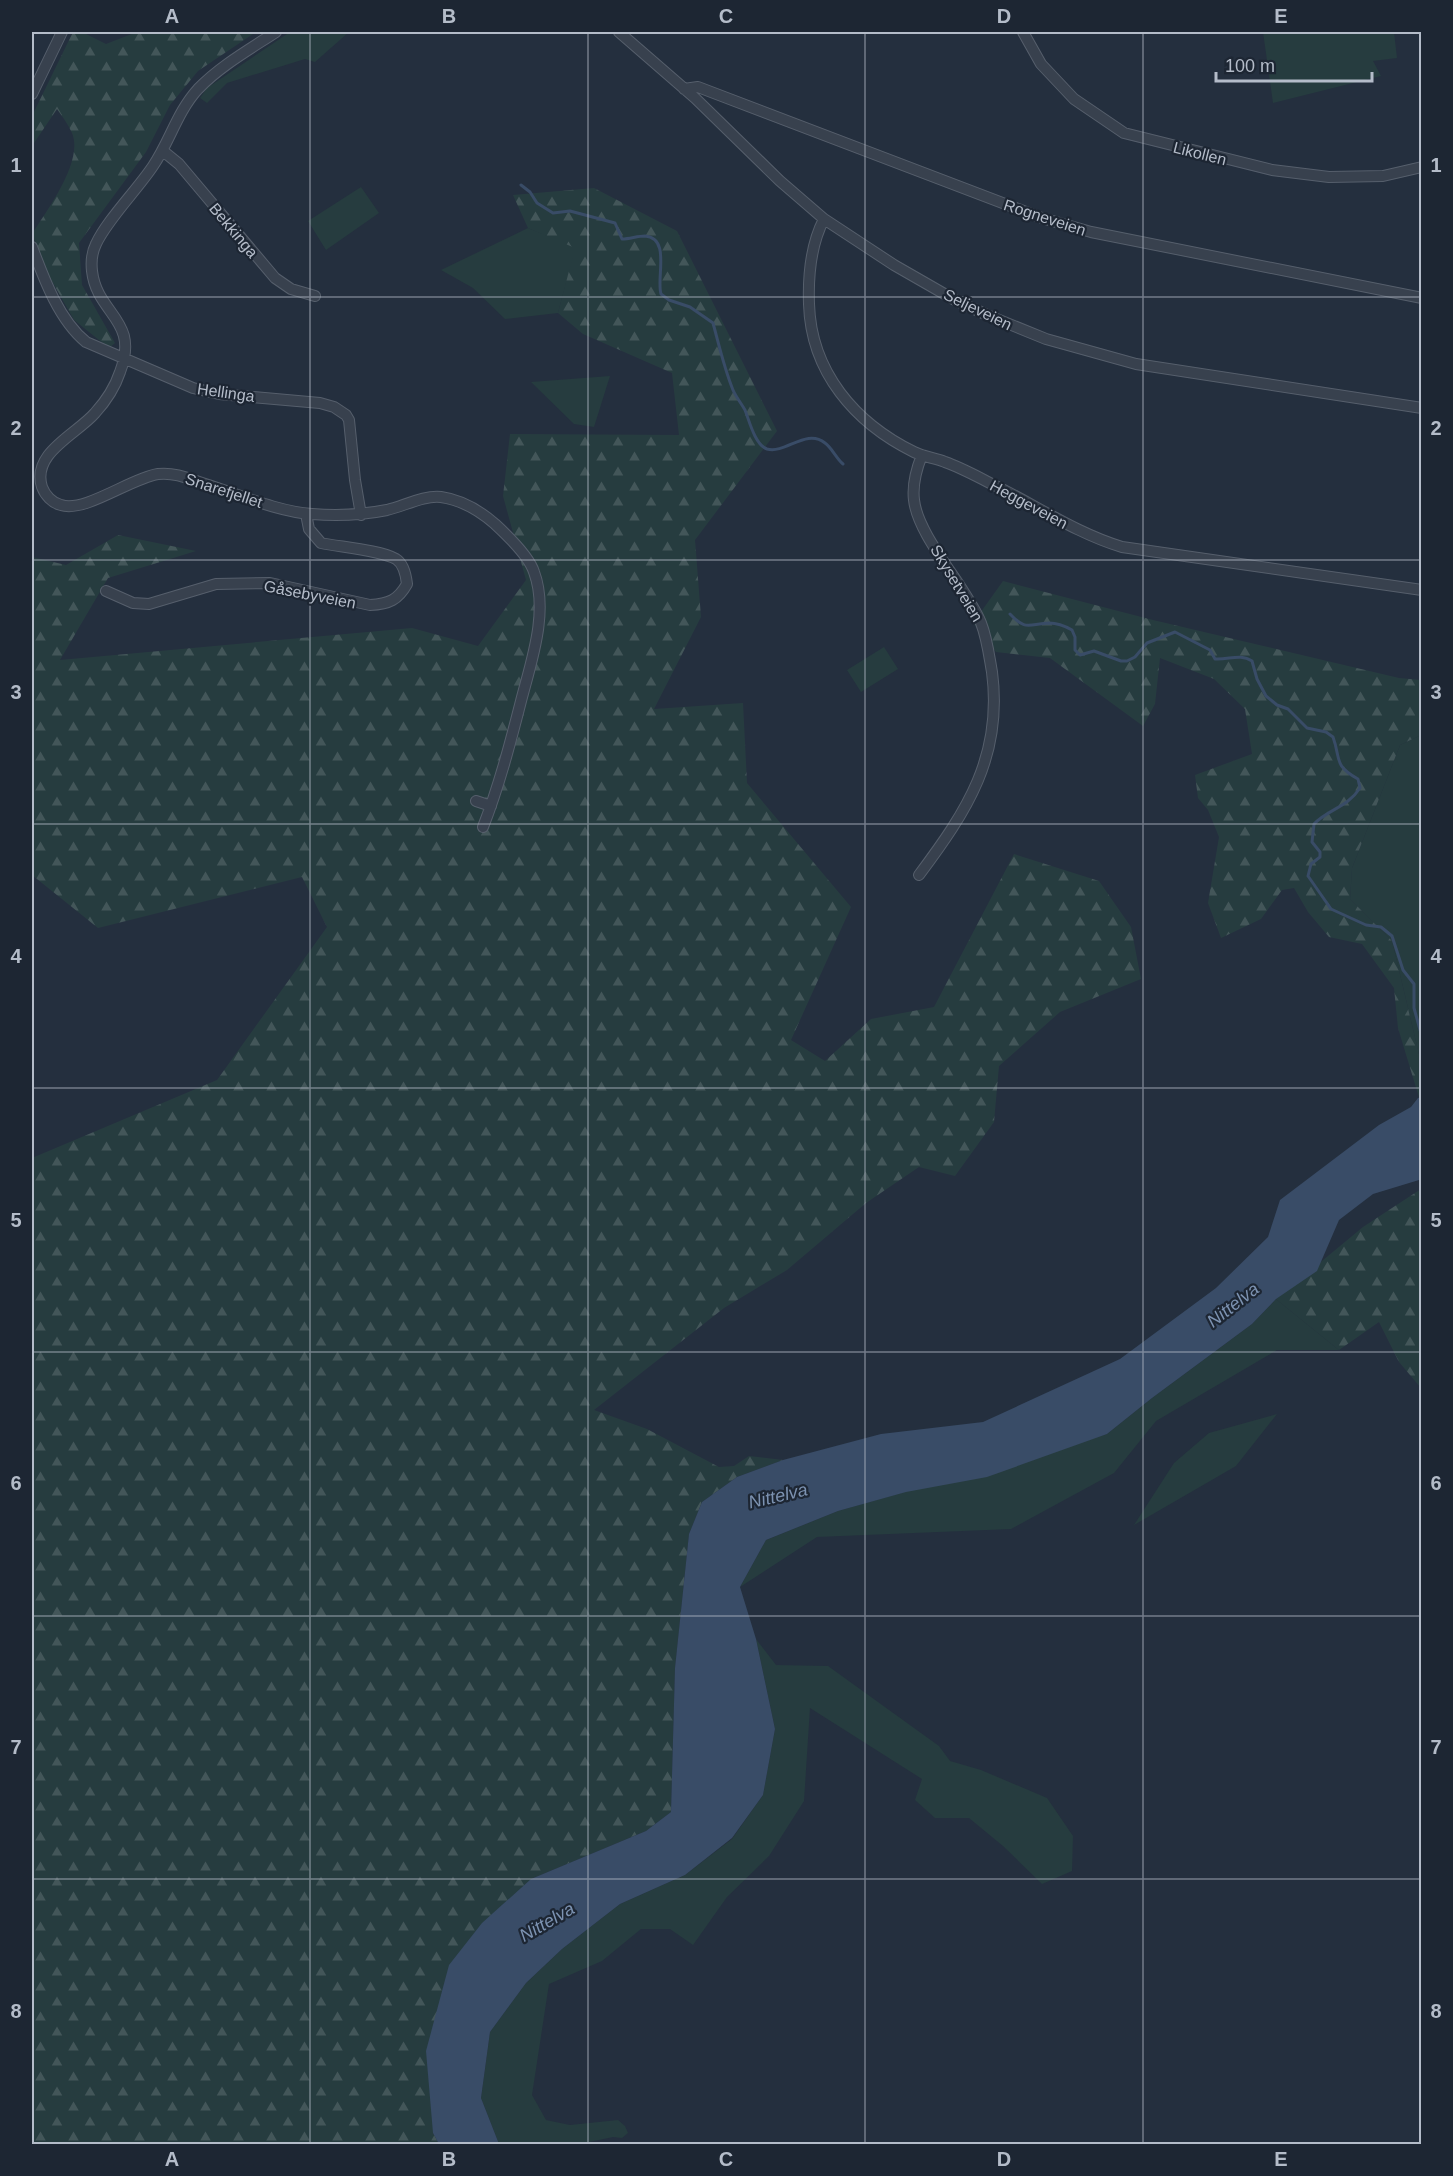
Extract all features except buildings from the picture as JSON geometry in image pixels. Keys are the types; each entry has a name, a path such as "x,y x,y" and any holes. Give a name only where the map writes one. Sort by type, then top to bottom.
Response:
{"street":[{"path":"32,94 62,32"},
{"name":"Snarefjellet","path":"276,32 222,69 199,88 179,115 163,151 97,241 92,254 91,269 97,289 121,326 125,337 124,359 117,380 103,403 87,422 55,448 44,461 40,471 41,483 44,492 61,506 75,506 136,480 159,474 176,474 257,501 306,514 361,515 435,496 458,500 483,514 511,538 534,571 540,609 535,652 510,748 483,827"},
{"name":"Seljeveien","path":"619,32 824,219 870,250 955,300 1015,328 1067,346 1136,364 1422,408"},
{"name":"Likollen","path":"1023,32 1041,64 1074,99 1124,133 1251,165 1329,177 1383,176 1422,167"},
{"name":"Rogneveien","path":"684,89 698,87 1052,221 1091,232 1422,298"},
{"name":"Bekkinga","path":"163,151 179,164 278,282 291,289 315,296"},
{"name":"Heggeveien","path":"824,219 813,247 809,299 813,333 824,364 838,391 856,413 876,429 922,455 958,467 1022,498 1083,533 1122,547 1422,590"},
{"name":"Hellinga","path":"32,247 46,284 72,329 86,342 193,388 219,394 320,403 342,412 348,417 350,425 361,515"},
{"name":"Skysetveien","path":"919,875 952,831 972,796 989,744 993,705 989,654 980,621 928,534 915,506 915,474 922,455"},
{"name":"Gåsebyveien","path":"106,591 133,603 149,604 216,584 270,583 370,605 383,605 395,601 401,595 407,584 406,575 403,566 396,559 321,543 309,529 306,514"},
{"path":"476,801 491,806"}],"green space":[{"path":"73,32 82,32 106,44 137,32 256,32 198,71 170,105 146,152 79,243 82,285 115,343 109,348 74,320 49,276 32,234 62,185 73,157 72,133 57,109 32,146 32,116"},
{"path":"290,32 349,32 315,62 305,59 227,83 207,103 200,98 207,88"},
{"path":"1263,32 1394,32 1397,58 1373,61 1381,76 1273,103"},
{"path":"361,187 379,213 326,250 308,221"},
{"path":"594,188 677,231 777,431 695,540 701,617 654,709 743,703 747,783 851,907 791,1040 825,1061 871,1019 934,1007 1014,854 1099,881 1131,927 1141,979 1060,1012 999,1066 994,1122 955,1176 919,1167 866,1203 787,1270 724,1308 594,1410 647,1429 719,1467 734,1466 749,1456 783,1460 737,1477 702,1502 689,1534 675,1668 671,1812 646,1831 531,1879 433,2133 439,2144 32,2144 32,1158 217,1080 327,927 302,877 98,928 32,875 32,557 66,565 118,535 196,551 108,578 60,660 412,628 478,646 526,580 503,496 510,434 679,435 672,373 583,334 558,313 575,248 528,228 513,195"},
{"path":"528,228 576,247 558,313 505,319 473,288 441,270"},
{"path":"610,376 594,427 574,424 531,382"},
{"path":"1003,581 1153,620 1399,678 1421,680 1421,735 1400,745 1352,868 1350,899 1392,941 1421,1063 1421,1104 1398,1028 1394,988 1362,944 1329,937 1308,912 1294,888 1282,890 1261,919 1221,938 1208,903 1219,837 1208,810 1198,798 1195,775 1252,754 1245,709 1214,679 1160,658 1155,704 1143,726 1050,658 996,652 973,623"},
{"path":"884,647 898,669 861,692 847,670"},
{"path":"1421,735 1421,1063 1392,941 1350,899 1352,868 1400,745"},
{"path":"1421,1189 1421,1388 1399,1362 1379,1322 1339,1350 1276,1299 1363,1227"},
{"path":"1276,1299 1339,1350 1277,1350 1156,1421 1114,1473 1011,1529 817,1537 740,1587 766,1540 838,1511 1107,1434 1252,1324"},
{"path":"1277,1414 1236,1466 1134,1525 1174,1463 1209,1433"},
{"path":"756,1639 776,1665 828,1666 939,1746 950,1761 981,1770 1047,1798 1073,1836 1072,1871 1042,1884 1003,1846 969,1818 935,1818 915,1800 922,1779 810,1708 804,1801 769,1856 727,1897 693,1945 670,1929 641,1929 602,1961 549,1984 532,2095 546,2120 570,2125 618,2120 625,2126 628,2133 622,2138 613,2137 580,2144 499,2144 481,2098 490,2032 526,1983 562,1949 620,1904 685,1875 732,1839 763,1795 775,1729"}],"water":[{"name":"Nittelva","path":"1421,1097 1421,1177 1419,1180 1373,1194 1339,1220 1317,1271 1276,1299 1252,1324 1107,1434 987,1477 906,1492 838,1511 766,1540 740,1587 756,1639 775,1729 763,1795 732,1838 685,1875 620,1904 562,1949 526,1983 490,2032 481,2098 499,2144 439,2144 433,2133 426,2051 449,1965 482,1923 531,1879 646,1831 671,1812 675,1668 689,1534 702,1502 737,1477 783,1460 881,1434 983,1422 1120,1359 1216,1288 1268,1237 1280,1200 1379,1125 1411,1107"}],"waterway":[{"path":"521,185 530,192 537,203 553,213 570,211 615,223 622,239 645,236 653,238 660,251 661,294 669,300 690,307 713,323 734,393 745,410 759,443 767,449 774,450 803,440 818,439 825,443 843,464"},
{"path":"1010,614 1024,625 1052,623 1072,630 1075,637 1075,650 1080,655 1094,651 1127,661 1135,657 1147,643 1175,632 1210,650 1215,659 1239,657 1248,659 1252,661 1257,679 1266,696 1277,705 1288,709 1307,728 1326,732 1333,737 1341,765 1358,779 1360,788 1349,800 1314,824 1312,842 1320,852 1320,857 1311,864 1308,876 1331,909 1366,925 1381,927 1392,936 1403,970 1414,984 1414,1008 1422,1037"}]}
